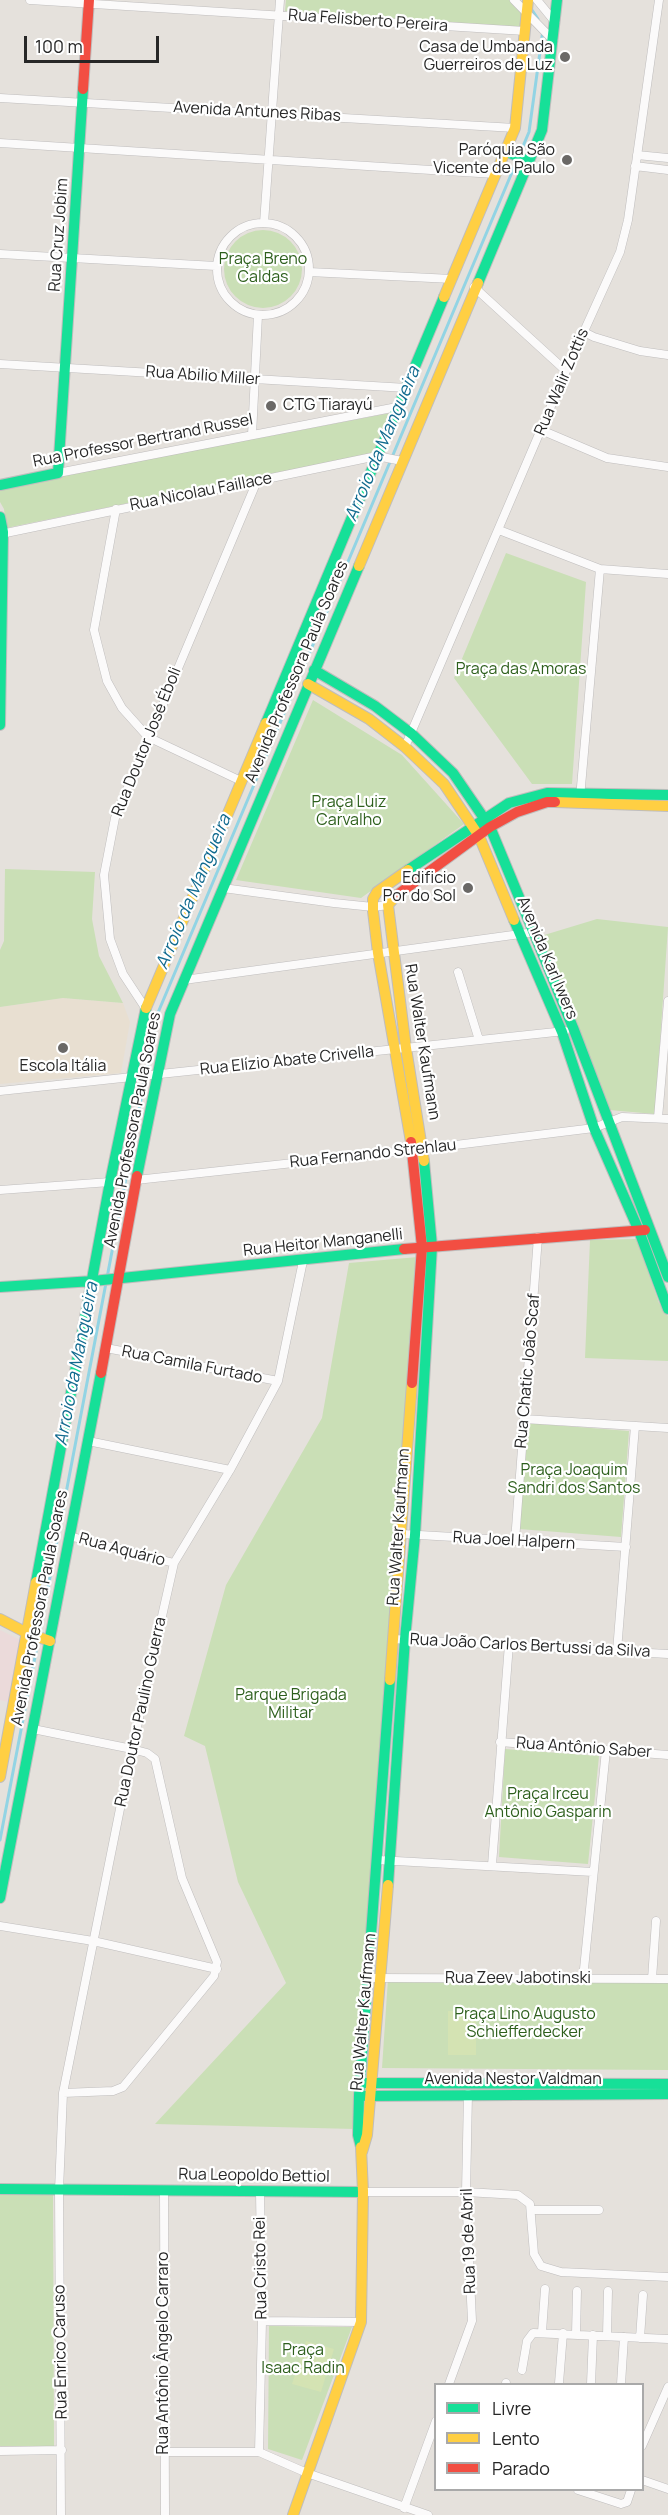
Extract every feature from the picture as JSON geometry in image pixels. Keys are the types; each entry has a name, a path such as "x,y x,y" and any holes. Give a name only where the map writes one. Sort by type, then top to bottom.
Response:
{"street":[{"name":"Rua Felisberto Pereira","path":"30,0 525,31"},
{"path":"264,223 280,0"},
{"path":"514,0 530,5 555,22"},
{"name":"Avenida Professora Paula Soares","path":"0,1777 38,1637 69,1536 106,1348 110,1182 144,1076 314,670 390,458 397,407 407,388 495,174 517,156 542,129 550,37 555,22 557,0"},
{"name":"Rua Walir Zottis","path":"405,747 500,530 566,370 620,252 627,220 659,0"},
{"name":"Rua Cruz Jobim","path":"58,473 88,2"},
{"path":"530,5 538,27 550,37"},
{"name":"Avenida Professora Paula Soares","path":"0,1898 33,1730 38,1637 106,1280 136,1180 144,1076 146,1009 241,781 390,458 474,287 517,156 515,128 525,31 530,5"},
{"name":"Avenida Antunes Ribas","path":"0,98 515,128"},
{"path":"0,143 495,174"},
{"path":"637,155 668,158"},
{"path":"635,166 668,170"},
{"path":"264,223 279,226 291,233 301,244 307,257 309,272 302,292 287,309 273,314 258,315 244,312 232,304 223,293 216,266 219,252 237,230 264,223"},
{"path":"0,254 216,266"},
{"path":"309,272 452,279"},
{"path":"474,287 566,370"},
{"path":"252,435 258,315"},
{"path":"584,332 640,351 668,355"},
{"name":"Rua Abilio Miller","path":"0,364 407,388"},
{"name":"Rua Professor Bertrand Russel","path":"0,485 397,407"},
{"path":"541,430 607,458 668,467"},
{"name":"Rua Nicolau Faillace","path":"2,533 257,481 390,458"},
{"name":"Rua Doutor José Éboli","path":"146,1009 123,974 110,939 104,875 115,818 257,481"},
{"path":"116,509 94,630 107,681 122,708 148,737 241,781"},
{"path":"0,517 2,533 0,725"},
{"path":"500,530 600,569 668,574"},
{"path":"580,796 600,569"},
{"name":"Avenida Karl Iwers","path":"314,670 375,706 412,734 453,773 487,822 535,932 609,1121 668,1309"},
{"name":"Avenida Karl Iwers","path":"308,684 369,719 405,747 444,784 479,836 562,1032 594,1128 668,1277"},
{"path":"373,906 377,892 472,826 547,802 580,796 668,795"},
{"path":"580,796 668,806"},
{"path":"223,888 295,899 373,906 388,905 393,898 479,836 487,822"},
{"name":"Rua Walter Kaufmann","path":"362,2152 367,2135 372,2096 391,1860 405,1639 415,1535 427,1247 418,1150 388,905"},
{"name":"Rua Walter Kaufmann","path":"373,906 393,1049 418,1150"},
{"path":"184,980 535,932"},
{"path":"458,972 479,1040"},
{"path":"658,1118 668,1001"},
{"name":"Rua Elízio Abate Crivella","path":"0,1091 574,1030"},
{"name":"Rua Fernando Strehlau","path":"136,1180 418,1150 594,1128 622,1117 668,1119"},
{"path":"0,1190 110,1182"},
{"name":"Rua Heitor Manganelli","path":"0,1287 106,1280 538,1237 644,1231"},
{"name":"Rua Chatic João Scaf","path":"515,1541 538,1237"},
{"name":"Rua Walter Kaufmann","path":"293,2515 361,2322 363,2192 362,2152 358,2135 359,2096 393,1639 427,1247"},
{"name":"Rua Doutor Paulino Guerra","path":"59,2190 63,2093 132,1749 174,1563 230,1470 278,1381 303,1261"},
{"name":"Rua Camila Furtado","path":"106,1348 278,1381"},
{"path":"524,1419 668,1428"},
{"path":"617,1651 635,1426"},
{"path":"88,1441 230,1470"},
{"name":"Rua Joel Halpern","path":"402,1534 626,1547"},
{"name":"Rua Aquário","path":"69,1536 174,1563"},
{"path":"0,1619 38,1637"},
{"name":"Rua João Carlos Bertussi da Silva","path":"393,1639 668,1654"},
{"path":"492,1865 509,1644"},
{"path":"33,1730 132,1749 155,1759 182,1878 217,1962 214,1976 123,2087 113,2091 63,2093"},
{"name":"Rua Antônio Saber","path":"500,1742 668,1755"},
{"path":"583,1979 606,1750"},
{"path":"378,1860 593,1872"},
{"path":"652,1979 656,1921"},
{"path":"0,1926 93,1941 217,1969"},
{"name":"Rua Zeev Jabotinski","path":"369,1978 668,1979"},
{"name":"Avenida Nestor Valdman","path":"360,2083 668,2084"},
{"name":"Rua 19 de Abril","path":"450,2383 472,2321 466,2192 468,2094"},
{"name":"Avenida Nestor Valdman","path":"359,2096 668,2094"},
{"name":"Rua Leopoldo Bettiol","path":"0,2189 466,2192 507,2194 525,2198 532,2210"},
{"name":"Rua Enrico Caruso","path":"59,2190 61,2515"},
{"name":"Rua Antônio Ângelo Carraro","path":"164,2190 165,2515"},
{"name":"Rua Cristo Rei","path":"259,2452 262,2321 260,2192"},
{"path":"599,2210 532,2210 536,2261 541,2266 561,2272 668,2277"},
{"path":"542,2332 545,2289"},
{"path":"576,2334 577,2290"},
{"path":"607,2336 608,2291"},
{"path":"640,2338 643,2295"},
{"path":"262,2321 361,2322"},
{"path":"522,2370 530,2336 533,2333 668,2339"},
{"path":"559,2383 563,2333"},
{"path":"591,2383 593,2335"},
{"path":"621,2383 624,2337"},
{"path":"644,2440 668,2387"},
{"path":"404,2508 434,2424"},
{"path":"0,2451 62,2450"},
{"path":"165,2452 259,2452 307,2474 428,2515"},
{"path":"644,2481 668,2489"},
{"path":"581,2491 621,2504 627,2502 632,2491"}],"shaded area":[{"name":"Escola Itália","path":"63,998 123,1003 130,1022 121,1073 0,1084 0,1007"},
{"path":"0,1630 20,1640 8,1702 0,1700"}],"green space":[{"path":"286,0 511,0 526,17 525,28 285,11"},
{"name":"Praça Breno Caldas","path":"263,230 278,233 291,241 299,254 302,269 299,284 291,297 278,305 263,308 248,305 235,297 227,284 224,269 227,254 235,241 248,233"},
{"path":"390,413 374,453 6,528 4,509 0,502 0,487"},
{"name":"Praça das Amoras","path":"506,553 586,582 572,784 532,784 454,678"},
{"name":"Praça Luiz Carvalho","path":"313,700 402,755 464,824 361,898 236,880"},
{"path":"5,869 95,872 92,919 99,956 123,1003 63,998 0,1007 0,950 4,941"},
{"path":"597,919 668,927 655,1114 609,1110 541,936"},
{"path":"637,1239 659,1303 668,1316 668,1361 585,1358 590,1240"},
{"name":"Parque Brigada Militar","path":"418,1257 355,2129 155,2124 286,1983 238,1882 205,1746 184,1736 226,1585 322,1418 349,1263"},
{"name":"Praça Joaquim Sandri dos Santos","path":"527,1423 629,1431 621,1537 519,1529"},
{"name":"Praça Irceu Antônio Gasparin","path":"505,1749 599,1756 588,1864 499,1857"},
{"name":"Praça Lino Augusto Schiefferdecker","path":"388,1979 668,1982 668,2070 382,2068"},
{"path":"448,2011 476,2011 476,2055 448,2055"},
{"path":"0,2195 53,2195 54,2446 0,2446"},
{"name":"Praça Isaac Radin","path":"269,2326 352,2327 302,2460 268,2449"},
{"path":"306,2341 334,2349 321,2392 292,2384"}],"waterway":[{"name":"Arroio da Mangueira","path":"530,7 538,19"},
{"name":"Arroio da Mangueira","path":"39,1635 157,1015 529,132 543,30"},
{"name":"Arroio da Mangueira","path":"0,1840 38,1641"}],"traffic: fast":[{"path":"478,283 542,130 557,0"},
{"path":"0,485 58,473 83,89"},
{"path":"505,151 528,161"},
{"path":"266,723 444,297"},
{"path":"0,517 3,532 0,725"},
{"path":"137,1176 170,1014 359,566"},
{"path":"314,670 375,706 412,734 453,773 490,827 574,1030 668,1277"},
{"path":"408,870 509,803 547,793 668,795"},
{"path":"514,920 562,1032 594,1128 639,1231 668,1309"},
{"path":"36,1582 110,1182 146,1008"},
{"path":"388,1885 405,1639 415,1535 432,1246 424,1161"},
{"path":"0,1287 93,1281 404,1249"},
{"path":"0,1898 101,1373"},
{"path":"361,2147 358,2135 359,2095 390,1680"},
{"path":"366,2083 668,2084"},
{"path":"365,2096 668,2094"},
{"path":"0,2189 363,2192"}],"traffic: slow":[{"path":"444,297 515,128 528,0"},
{"path":"359,566 478,283"},
{"path":"308,684 369,719 405,747 444,784 479,836 514,920"},
{"path":"146,1008 266,723"},
{"path":"555,802 668,806"},
{"path":"408,870 377,892 373,899 373,911 378,953 411,1142"},
{"path":"397,895 388,905 406,1048 424,1161"},
{"path":"390,1680 412,1383"},
{"path":"0,1777 36,1582"},
{"path":"0,1619 27,1633 50,1641"},
{"path":"362,2152 367,2135 388,1885"},
{"path":"293,2515 361,2322 363,2192 361,2147"}],"traffic: jam":[{"path":"83,89 89,0"},
{"path":"397,895 490,827 517,812 547,802 555,802"},
{"path":"411,1142 422,1247 412,1383"},
{"path":"101,1373 137,1176"},
{"path":"404,1249 645,1230"}],"place":[{"name":"Casa de Umbanda Guerreiros de Luz","path":"565,57"},
{"name":"Paróquia São Vicente de Paulo","path":"567,160"},
{"name":"CTG Tiarayú","path":"271,406"},
{"name":"Edificio Por do Sol","path":"468,888"},
{"name":"Escola Itália","path":"63,1048"}]}
